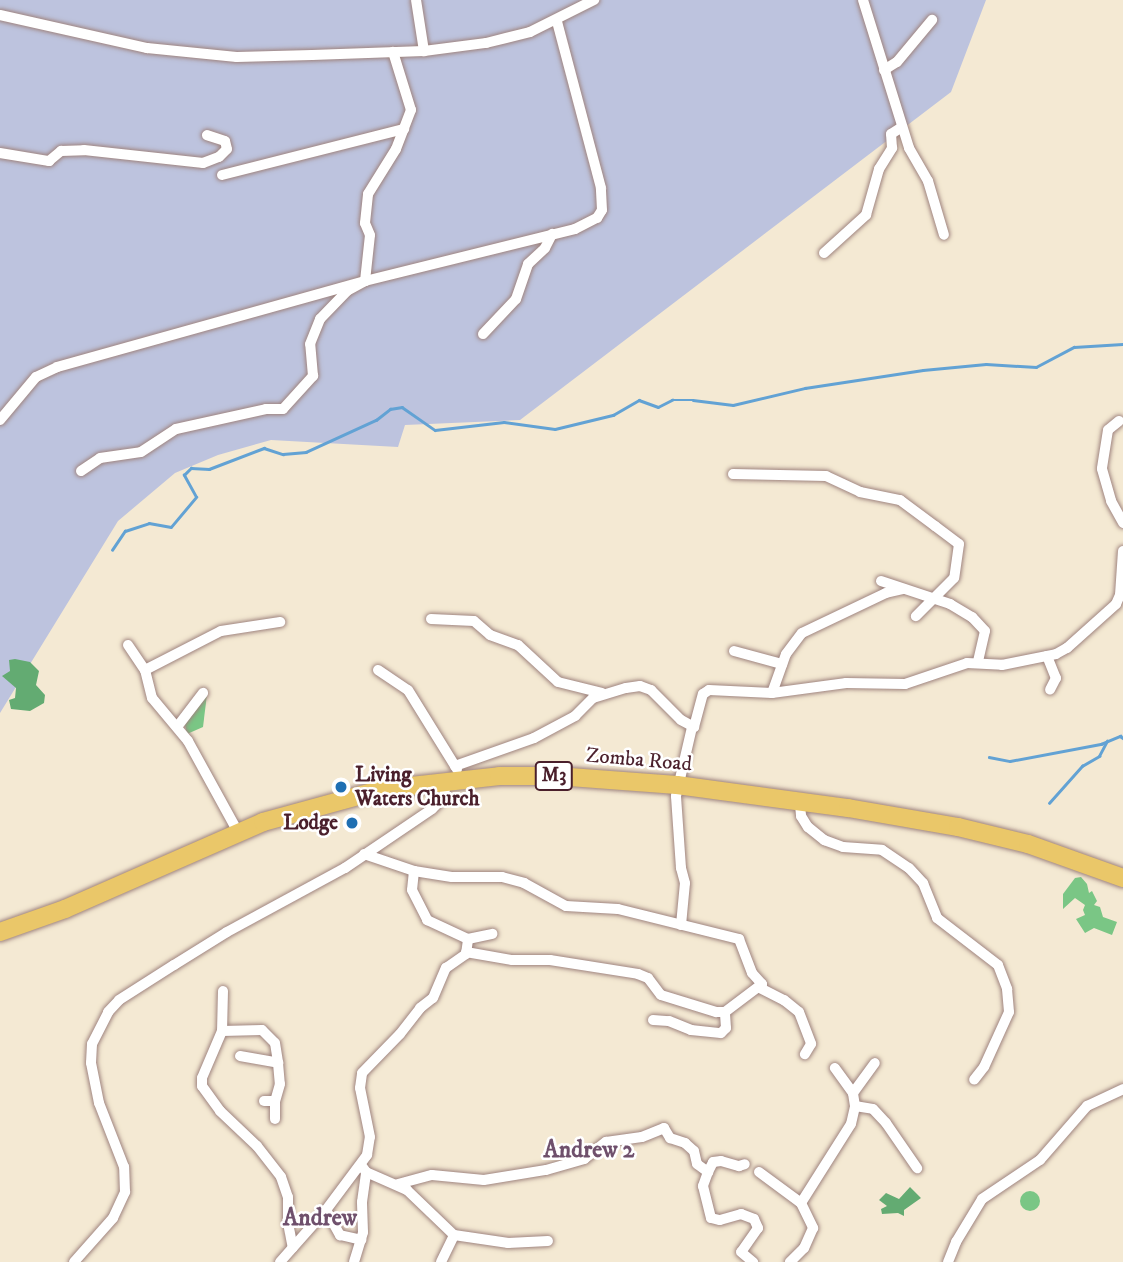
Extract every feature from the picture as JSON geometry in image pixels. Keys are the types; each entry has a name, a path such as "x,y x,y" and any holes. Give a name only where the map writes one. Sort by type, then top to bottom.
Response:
{"highway":[{"name":"Zomba Road","path":"0,932 65,909 238,832 337,800 455,775 556,776 677,785 800,804 848,808 958,827 1028,844 1123,878"}],"street":[{"path":"416,0 424,51"},
{"path":"0,15 147,48 237,57 424,51 508,38 557,21 594,0"},
{"path":"863,0 909,148 931,188 944,235"},
{"path":"884,69 897,62 932,20"},
{"path":"0,421 36,377 57,367 365,281 589,224 603,210 601,188 557,21"},
{"path":"365,281 370,235 365,223 368,194 396,149 411,110 393,52"},
{"path":"824,253 866,215 879,169 892,148 891,134 902,127"},
{"path":"222,175 404,129"},
{"path":"0,153 49,161 61,151 84,149 203,163 219,157 228,149 225,141 207,135"},
{"path":"483,334 516,299 528,264 545,248 552,233"},
{"path":"82,471 100,458 141,452 176,429 266,409 283,409 313,376 310,344 320,320 347,291 365,281"},
{"path":"1119,421 1108,430 1102,469 1111,501 1123,523"},
{"path":"733,474 826,476 860,492 900,500 959,544 954,578 916,616"},
{"path":"681,925 685,883 681,868 677,785 692,727 696,725 701,699 707,691 772,694 846,683 905,684 978,662 1002,665 1047,656 1067,648 1116,604 1120,595 1123,551"},
{"path":"881,581 961,609 984,627 985,637 978,662"},
{"path":"772,694 786,653 809,629 886,593 904,589"},
{"path":"431,620 474,621 490,635 517,645 558,682 603,694"},
{"path":"145,670 221,631 280,622"},
{"path":"128,645 145,670 152,698 191,746 238,832"},
{"path":"734,651 782,664"},
{"path":"1047,656 1056,678 1051,690"},
{"path":"378,670 408,690 455,775"},
{"path":"74,1262 113,1218 125,1192 124,1167 95,1093 91,1063 91,1048 108,1012 119,1000 227,932 364,855 436,806 444,797 455,775 575,716 593,698 645,687 692,727"},
{"path":"177,727 203,693"},
{"path":"800,804 803,821 818,836 843,847 882,849 909,868 923,883 937,918 990,957 1000,969 1007,989 1009,1012 984,1067 974,1080"},
{"path":"364,855 414,871 452,877 502,877 524,883 566,906 618,909 739,939 745,959 762,984 760,988 784,1000 799,1013 811,1044 805,1054"},
{"path":"414,871 412,890 423,914 435,925 468,939 492,934"},
{"path":"354,1262 361,1240 363,1168 370,1137 360,1088 362,1073 400,1034 420,1007 433,998 446,968 466,952 468,939"},
{"path":"466,952 512,961 550,960 638,974 648,978 661,995 725,1012"},
{"path":"653,1020 669,1021 691,1030 723,1032 725,1012 762,984"},
{"path":"223,992 222,1031 202,1078 202,1086 220,1111 257,1146 281,1177 288,1197 288,1223 293,1248"},
{"path":"222,1031 262,1030 275,1043 280,1084 270,1101 275,1119"},
{"path":"240,1056 278,1063"},
{"path":"853,1093 875,1063"},
{"path":"801,1203 851,1124 855,1106 853,1093 835,1068"},
{"path":"948,1262 956,1242 982,1199 1040,1160 1087,1106 1123,1089"},
{"path":"855,1106 873,1109 917,1168"},
{"path":"398,1184 432,1175 484,1180 546,1170 584,1158 606,1142 642,1137 659,1128 664,1128 670,1138 685,1143 694,1151 698,1164 708,1172"},
{"path":"745,1164 739,1166 721,1161 713,1162 703,1186 711,1218 720,1220 741,1214 754,1219 758,1228 741,1252 752,1262"},
{"path":"363,1168 398,1184 454,1235 508,1243 548,1241"},
{"path":"280,1262 363,1168"},
{"path":"759,1172 801,1203 813,1228 804,1248 790,1262"},
{"path":"326,1210 340,1235 361,1240"},
{"path":"443,1260 454,1235"},
{"path":"359,1251 366,1262"}],"shaded area":[{"path":"0,0 986,0 951,92 520,420 405,425 398,447 271,440 218,455 175,473 118,521 0,713"}],"green space":[{"path":"9,660 30,662 39,671 36,685 45,695 44,703 30,711 11,709 9,700 15,698 16,688 2,676 10,671"},
{"path":"207,694 203,727 187,734 185,725"},
{"path":"1081,877 1087,884 1089,893 1092,891 1097,901 1094,905 1100,907 1103,917 1117,922 1112,935 1094,928 1085,933 1076,919 1085,915 1085,905 1075,898 1063,909 1063,894 1075,878"},
{"path":"910,1187 921,1198 904,1210 904,1216 898,1213 882,1214 881,1209 887,1206 879,1200 886,1193 899,1199"},
{"path":"1026,1191 1034,1191 1040,1201 1034,1211 1026,1211 1020,1205 1020,1197"}],"waterway":[{"path":"112,550 125,531 149,523 171,527 196,497 184,475 191,468 209,469 264,448 283,454 306,452 376,420 390,409 402,407 435,430 504,422 555,429 613,415 639,400 658,407 672,400 733,405 805,388 923,370 986,364 1036,367 1074,347 1123,344"},
{"path":"989,757 1010,761 1101,744 1120,736 1123,738"},
{"path":"1049,803 1082,766 1099,756 1107,741"}],"place":[{"name":"Living Waters Church","path":"341,787"},
{"name":"Lodge","path":"352,823"}],"district":[{"name":"Andrew 2","path":"589,1151"},
{"name":"Andrew","path":"320,1219"}]}
